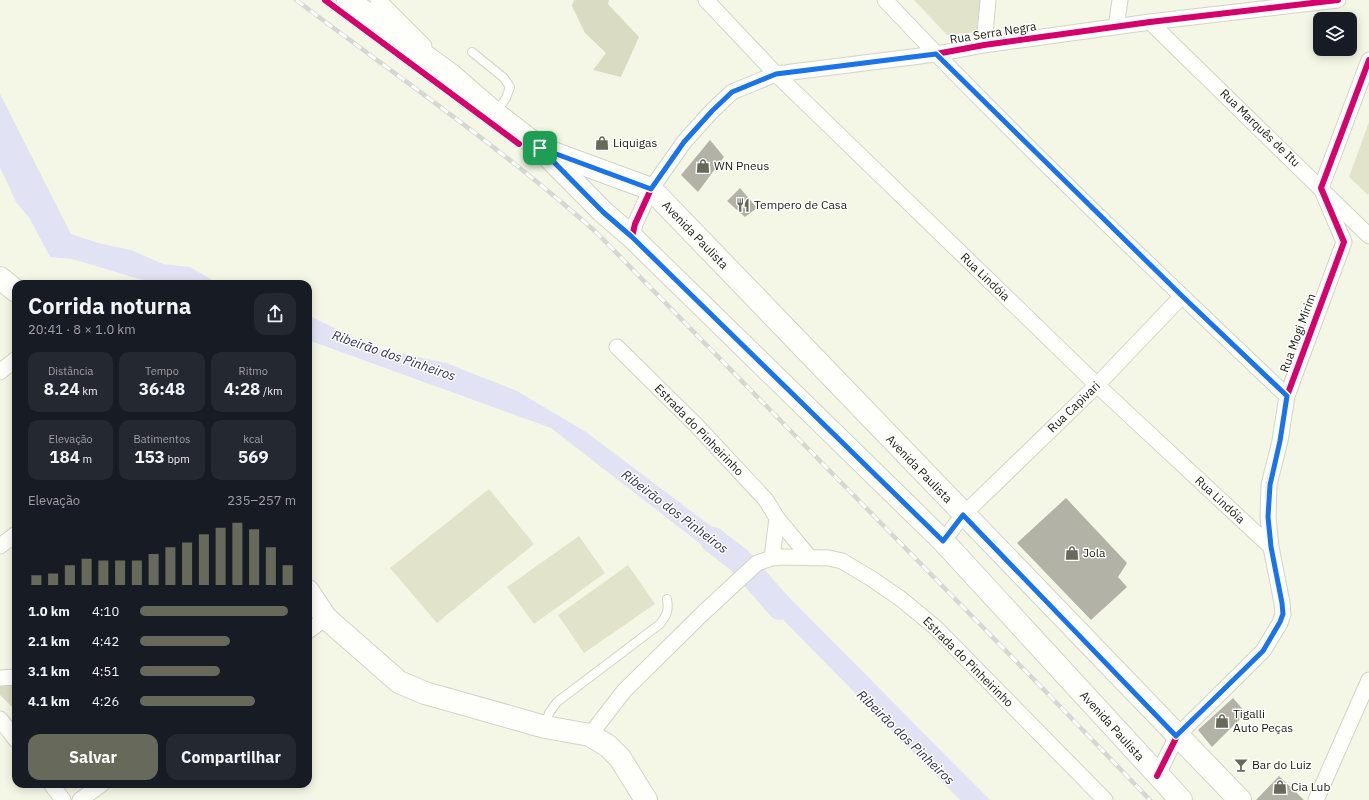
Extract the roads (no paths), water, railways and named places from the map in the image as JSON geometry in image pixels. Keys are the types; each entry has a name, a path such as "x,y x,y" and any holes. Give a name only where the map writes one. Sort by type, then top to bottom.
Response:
{"main road":[{"path":"348,0 451,75 496,114 540,148"},
{"name":"Avenida Paulista","path":"540,148 651,189 1176,736 1240,800"},
{"name":"Avenida Paulista","path":"540,148 603,212 632,237 943,541 1180,800"},
{"path":"0,278 12,288"},
{"path":"312,597 326,618 400,682 425,693 545,727 590,735 608,746 620,758 646,800"}],"street":[{"path":"378,0 451,75"},
{"name":"Rua Lindóia","path":"706,0 776,74 1097,385 1271,547"},
{"path":"885,0 936,54 1182,296 1287,396"},
{"path":"984,45 988,0"},
{"path":"1116,27 1120,0"},
{"name":"Rua Serra Negra","path":"632,237 635,224 651,189 684,142 712,111 732,92 776,74 936,54 984,45 1150,22 1249,5 1338,0"},
{"name":"Rua Marquês de Itu","path":"1150,22 1322,188 1368,230"},
{"path":"1368,230 1344,242 1322,188 1369,60"},
{"name":"Rua Mogi Mirim","path":"1176,736 1263,651 1283,614 1271,547 1268,517 1270,485 1280,441 1287,396 1344,242"},
{"name":"Rua Capivari","path":"943,541 963,515 1097,385 1182,296"},
{"name":"Estrada do Pinheirinho","path":"617,347 698,427 766,500 777,518 810,558"},
{"path":"0,372 12,362"},
{"path":"772,558 777,518"},
{"path":"0,546 12,537"},
{"name":"Estrada do Pinheirinho","path":"590,735 624,691 735,583 758,563 772,558 829,558 842,561 901,599 935,627 1105,800"},
{"path":"312,628 326,618"},
{"path":"0,678 12,676"},
{"path":"1316,800 1369,680"},
{"path":"0,719 12,735"},
{"path":"1157,776 1176,736"},
{"path":"54,788 63,800"},
{"path":"80,800 96,788"}],"lane":[{"path":"472,52 504,78 510,87 506,98 496,114"},
{"path":"545,727 549,713 558,702 660,624 667,616 667,599"}],"water":[{"path":"0,94 71,234 98,243 131,250 163,264 190,267 212,280 143,280 72,259 50,257 30,219 16,202 0,167"},
{"path":"312,317 372,347 446,363 517,391 586,432 748,554 734,570 551,428 312,341"},
{"path":"768,576 990,800 960,800 748,584"}],"waterway":[{"name":"Ribeirão dos Pinheiros","path":"713,540 739,560 780,607"}],"railway":[{"path":"296,0 487,142 597,233 1150,800"}],"place":[{"name":"Liquigas","path":"602,143"},
{"name":"WN Pneus","path":"703,166"},
{"name":"Tempero de Casa","path":"743,205"},
{"name":"Jola","path":"1072,553"},
{"name":"Tigalli Auto Peças","path":"1222,721"},
{"name":"Bar do Luiz","path":"1241,765"},
{"name":"Cia Lub","path":"1280,787"}]}
